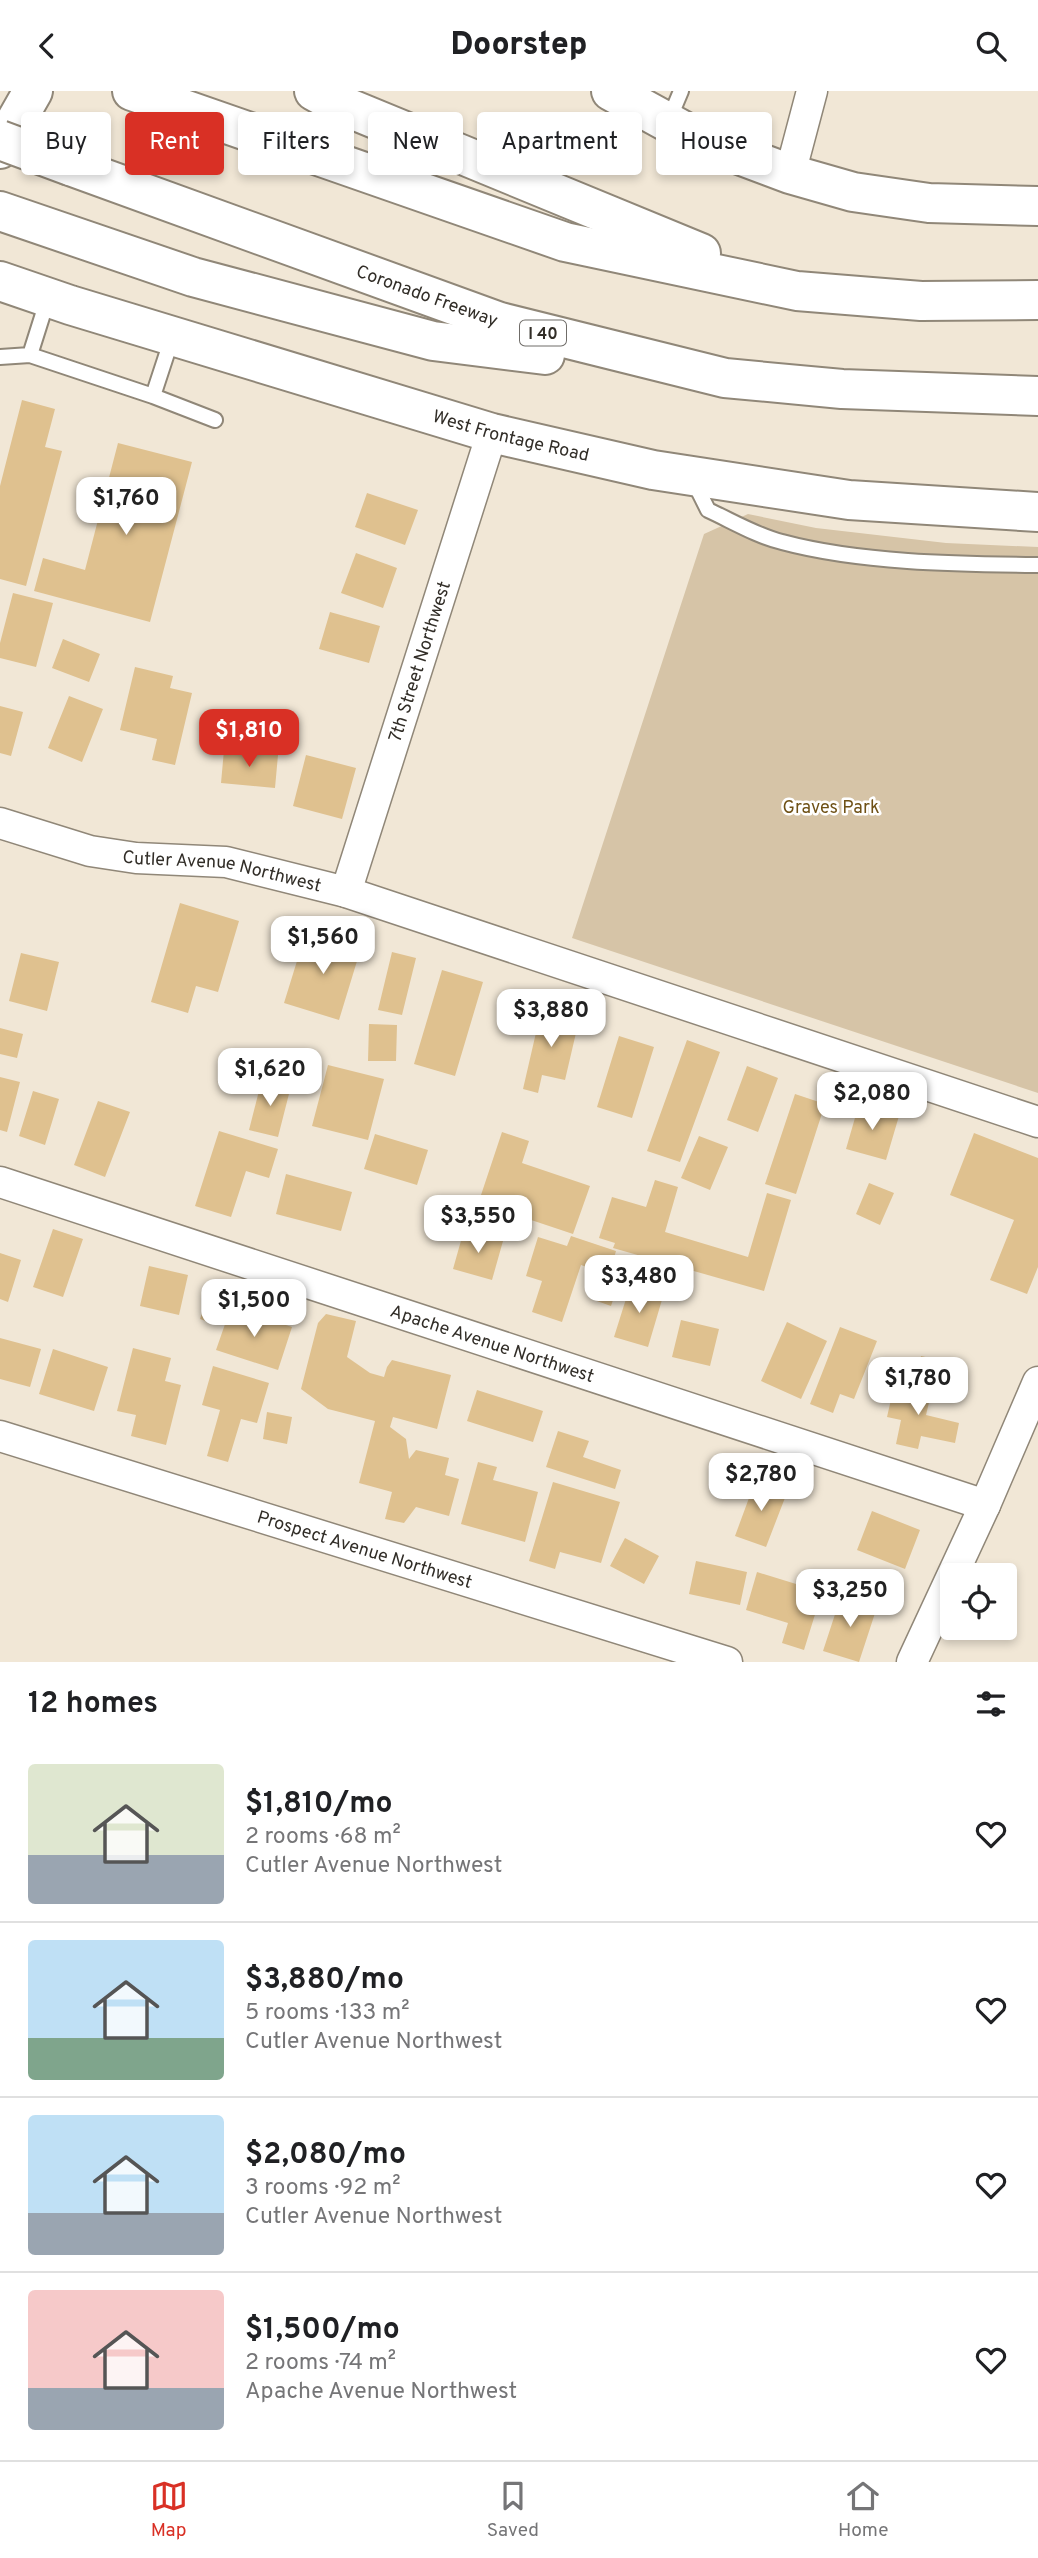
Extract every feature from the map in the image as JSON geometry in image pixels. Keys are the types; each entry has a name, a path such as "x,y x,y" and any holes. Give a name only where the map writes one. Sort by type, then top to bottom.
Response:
{"main road":[{"path":"0,149 33,91"},
{"path":"132,91 565,242 797,291 921,301 1038,300"},
{"path":"611,91 675,106 702,141 790,174 853,192 929,203 1038,206"},
{"path":"324,97 797,291"},
{"name":"Coronado Freeway","path":"0,140 500,322 725,378 842,389 1038,396"},
{"path":"0,211 193,277 433,341 725,378"},
{"name":"West Frontage Road","path":"0,281 492,433 653,470 849,500 1038,513"}],"street":[{"path":"790,174 812,91"},
{"name":"7th Street Northwest","path":"346,892 492,433"},
{"name":"Cutler Avenue Northwest","path":"0,823 90,851 136,858 226,862 346,892 1038,1122"},
{"name":"Apache Avenue Northwest","path":"0,1182 985,1505"},
{"path":"912,1662 985,1505 1038,1382"},
{"name":"Prospect Avenue Northwest","path":"0,1436 727,1662"}],"lane":[{"path":"30,355 49,297"},
{"path":"153,396 173,336"},
{"path":"0,357 30,355 215,420"},
{"path":"692,477 708,510 779,542 881,558 1038,565"}],"green space":[{"name":"Graves Park","path":"748,514 816,528 946,543 1038,547 1038,1093 572,938 704,534"}],"building":[{"path":"22,400 55,409 45,447 62,451 26,586 0,579 0,486"},
{"path":"118,443 192,462 150,622 34,591 43,558 85,570"},
{"path":"367,493 418,510 405,545 355,527"},
{"path":"356,553 397,568 383,608 341,593"},
{"path":"13,593 53,603 36,667 0,658 0,643"},
{"path":"330,612 380,626 369,663 319,649"},
{"path":"63,639 100,654 89,682 52,668"},
{"path":"135,667 173,676 170,688 192,693 175,765 152,760 157,739 120,730"},
{"path":"69,696 103,709 82,762 48,748"},
{"path":"0,706 23,712 11,756 0,753"},
{"path":"224,750 278,755 275,788 221,783"},
{"path":"306,755 356,768 342,819 293,806"},
{"path":"180,903 239,921 218,992 196,986 188,1013 151,1002"},
{"path":"306,932 361,948 339,1020 284,1003"},
{"path":"392,952 416,958 402,1015 378,1010"},
{"path":"21,953 59,962 47,1011 9,1001"},
{"path":"442,970 483,982 455,1076 414,1064"},
{"path":"541,1011 579,1020 565,1080 542,1075 538,1093 523,1089"},
{"path":"369,1024 397,1025 396,1061 368,1061"},
{"path":"0,1028 23,1034 17,1058 0,1054"},
{"path":"619,1036 654,1047 632,1118 597,1107"},
{"path":"687,1040 720,1052 680,1162 647,1151"},
{"path":"328,1065 384,1079 368,1140 312,1126"},
{"path":"747,1066 778,1078 758,1132 727,1120"},
{"path":"0,1077 20,1082 7,1132 0,1130"},
{"path":"262,1079 291,1086 278,1137 249,1130"},
{"path":"33,1091 59,1099 45,1145 19,1136"},
{"path":"795,1094 825,1104 796,1194 765,1184"},
{"path":"98,1101 130,1112 105,1177 74,1165"},
{"path":"859,1104 899,1116 886,1160 846,1149"},
{"path":"219,1131 278,1149 269,1178 246,1171 231,1217 195,1206"},
{"path":"502,1132 529,1141 522,1163 590,1186 573,1234 498,1209 493,1222 474,1216"},
{"path":"974,1133 1038,1158 1038,1267 1027,1294 990,1280 1014,1220 950,1195"},
{"path":"375,1134 428,1150 417,1185 364,1169"},
{"path":"699,1136 728,1147 710,1190 681,1178"},
{"path":"286,1174 352,1192 341,1231 276,1214"},
{"path":"655,1180 678,1187 665,1232 748,1257 767,1193 791,1200 764,1291 613,1248 615,1243 599,1238 612,1197 646,1207"},
{"path":"869,1183 894,1193 880,1225 856,1214"},
{"path":"53,1229 83,1239 63,1297 33,1287"},
{"path":"464,1230 503,1241 492,1280 453,1269"},
{"path":"571,1236 616,1251 609,1275 620,1279 611,1306 594,1300 604,1273 581,1265 562,1322 532,1312 542,1281 526,1276 538,1237 567,1246"},
{"path":"0,1253 21,1260 8,1302 0,1299"},
{"path":"149,1266 188,1275 179,1315 140,1306"},
{"path":"631,1283 664,1293 648,1347 614,1337"},
{"path":"211,1285 225,1290 214,1324 200,1319"},
{"path":"231,1307 292,1327 278,1370 216,1350"},
{"path":"326,1314 356,1321 347,1357 370,1373 384,1377 392,1360 451,1375 437,1429 393,1417 390,1427 406,1439 409,1459 416,1450 449,1458 445,1475 459,1479 449,1516 416,1507 404,1523 385,1519 392,1492 359,1483 375,1421 328,1409 301,1389 318,1323"},
{"path":"681,1320 719,1329 710,1366 672,1357"},
{"path":"787,1322 827,1341 801,1399 761,1381"},
{"path":"840,1327 877,1341 854,1399 840,1394 833,1413 810,1404"},
{"path":"0,1338 41,1349 30,1387 0,1379"},
{"path":"133,1348 171,1358 165,1381 181,1385 166,1445 131,1436 136,1415 117,1411"},
{"path":"53,1349 108,1367 94,1411 39,1394"},
{"path":"921,1356 952,1363 947,1386 916,1379"},
{"path":"213,1366 269,1383 257,1423 241,1419 228,1462 207,1456 220,1410 202,1405"},
{"path":"895,1382 932,1390 926,1415 959,1423 955,1443 921,1436 918,1449 896,1444 901,1420 887,1417"},
{"path":"477,1390 543,1411 533,1442 467,1421"},
{"path":"267,1412 292,1417 287,1444 263,1439"},
{"path":"558,1431 589,1441 583,1457 621,1470 615,1489 546,1467"},
{"path":"478,1462 497,1467 493,1480 538,1492 525,1542 461,1524"},
{"path":"756,1479 788,1490 766,1547 735,1536"},
{"path":"553,1482 620,1502 601,1563 560,1552 555,1569 529,1561"},
{"path":"872,1511 920,1530 905,1569 857,1550"},
{"path":"625,1538 659,1556 644,1584 610,1566"},
{"path":"696,1561 747,1572 740,1605 689,1594"},
{"path":"757,1572 822,1592 804,1650 782,1643 788,1623 746,1610"},
{"path":"841,1596 877,1607 859,1662 823,1651"}]}
